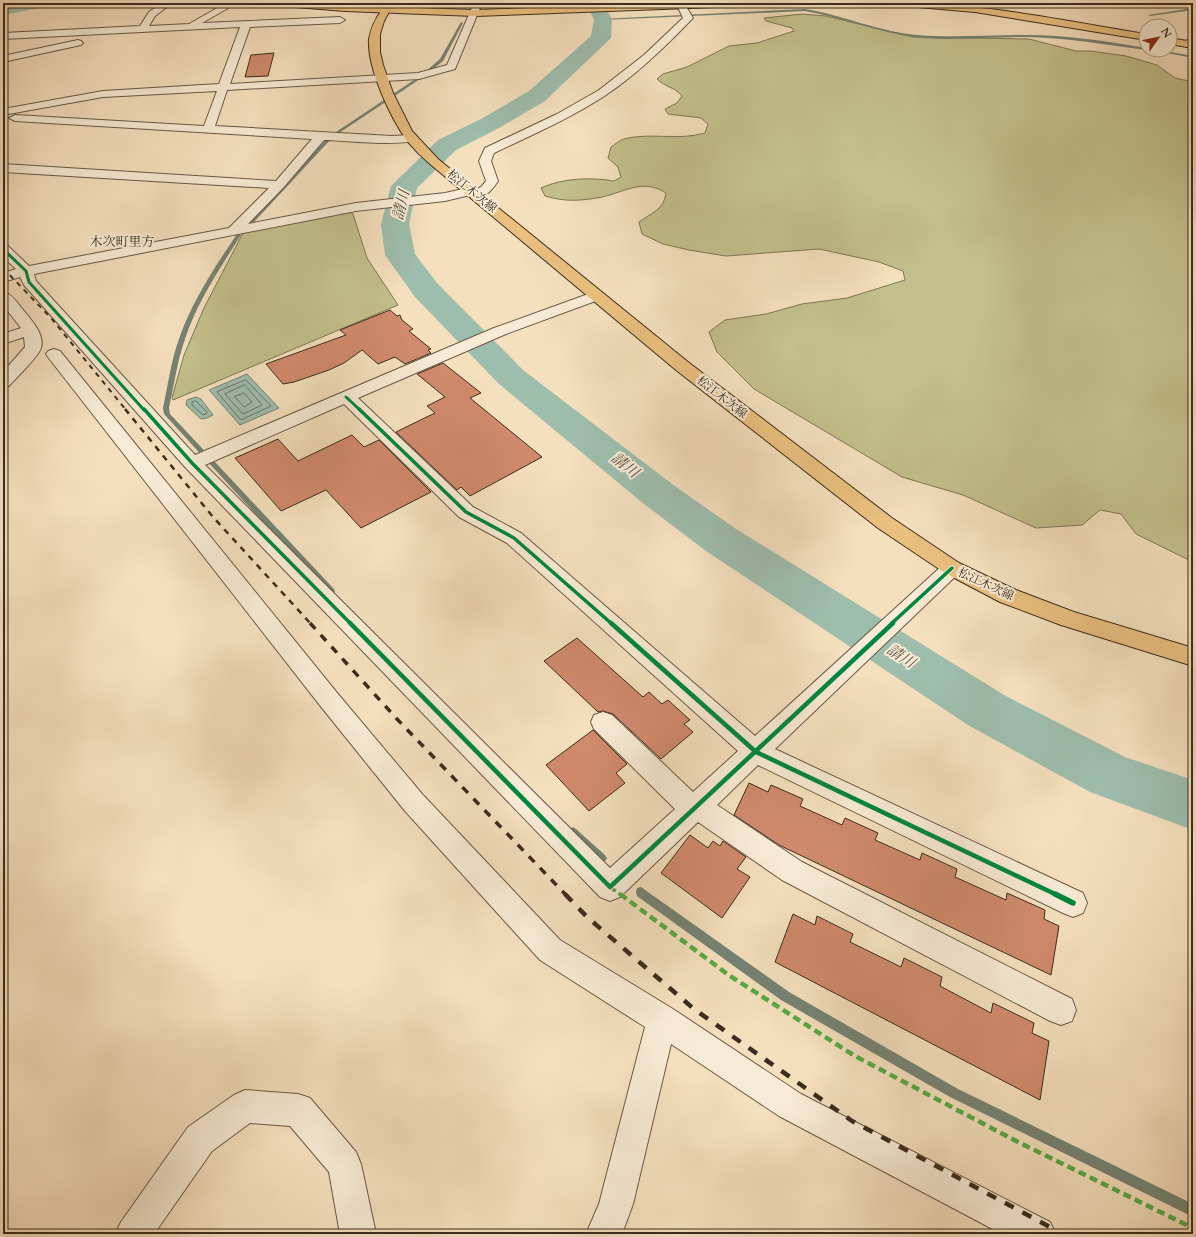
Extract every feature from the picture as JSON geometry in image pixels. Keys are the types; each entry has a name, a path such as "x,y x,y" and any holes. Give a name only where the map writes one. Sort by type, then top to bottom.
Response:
{"main road":[{"path":"3,4 8,3"},
{"path":"284,3 576,10 622,8 685,12 743,3"},
{"path":"318,3 390,6"},
{"path":"906,3 997,12 1138,36"},
{"name":"松江木次線","path":"390,6 379,20 374,45 382,78 389,98 413,141 455,179 474,193 682,366 885,523 952,568 1008,596 1069,619 1193,657"},
{"path":"1178,41 1191,42"}],"street":[{"path":"3,59 143,29 152,14 168,3"},
{"path":"188,27 233,3"},
{"path":"3,112 103,94 419,76 451,67 477,8"},
{"path":"3,278 26,271 369,205 423,200 486,190 492,180 485,161 489,151 552,120 602,92 662,45 685,12"},
{"path":"3,36 340,20"},
{"path":"208,129 221,88 245,24"},
{"path":"3,118 413,141"},
{"path":"234,230 279,185 321,136"},
{"path":"3,168 279,185"},
{"path":"3,249 26,271 29,282 203,458 610,887 952,568"},
{"path":"3,296 30,330 34,338 33,348 3,382"},
{"path":"203,458 500,331 596,296"},
{"path":"3,339 30,330"},
{"path":"54,354 330,701 419,809 550,950 662,1020 790,1105 1038,1234"},
{"path":"346,397 466,512 514,538 756,752 1073,903"},
{"path":"603,722 695,808 792,871 1061,1010"},
{"path":"604,1234 616,1204 662,1020"},
{"path":"133,1234 200,1139 245,1106 298,1110 344,1164 358,1234"}],"shaded area":[{"path":"802,14 826,16 913,37 1029,39 1076,51 1091,51 1126,56 1157,65 1175,78 1193,82 1193,562 1136,534 1121,514 1100,510 1082,525 1036,528 963,495 902,477 754,389 717,352 709,332 725,320 766,314 802,304 847,298 905,280 903,271 879,262 819,249 726,256 663,244 642,234 639,222 660,207 665,199 666,193 650,187 642,186 602,197 580,200 566,200 545,196 541,188 558,182 577,179 614,181 621,177 618,167 608,158 611,147 619,141 644,136 684,136 705,133 708,124 701,118 668,114 665,109 677,103 682,96 657,79 663,74 687,67 729,46 757,43 794,31 792,28 766,21 764,18"},
{"path":"350,212 353,214 367,258 398,305 173,400 172,398 184,355 204,308 243,233 247,230"}],"water":[{"path":"247,374 279,408 240,425 209,390"},
{"path":"196,397 201,399 213,415 201,419 186,405 187,400"}],"building":[{"path":"274,53 268,76 245,77 251,55"},
{"path":"390,310 397,316 400,315 402,320 413,329 409,331 431,349 428,350 431,353 405,364 395,357 378,364 362,350 344,363 329,370 294,382 283,384 266,364 346,335 340,330"},
{"path":"443,363 481,393 470,398 542,457 470,496 461,487 457,490 396,432 435,413 427,406 445,397 417,374"},
{"path":"352,435 364,447 379,440 431,492 361,528 326,490 281,511 235,458 278,439 298,461"},
{"path":"577,638 643,697 649,692 662,704 668,700 690,720 684,724 693,732 661,759 613,714 603,711 598,712 544,661"},
{"path":"593,730 627,764 616,773 625,783 589,811 546,765"},
{"path":"749,783 768,792 771,785 803,799 800,806 842,825 845,818 878,833 875,840 920,860 922,853 957,869 955,877 1006,900 1007,893 1045,910 1044,919 1059,926 1051,975 779,845 734,815"},
{"path":"690,835 708,848 713,841 720,846 723,841 746,857 737,869 750,877 722,918 661,873"},
{"path":"793,914 815,925 817,916 853,934 850,942 901,967 904,958 942,977 940,986 991,1013 993,1003 1034,1023 1032,1033 1049,1041 1040,1100 775,962"}],"waterway":[{"path":"3,9 38,3"},
{"name":"請川","path":"594,3 603,19 601,38 537,96 491,123 447,145 404,186 395,224 400,255 426,290 511,377 658,494 721,540 986,710 1109,775 1193,805"},
{"path":"1150,15 1193,9"},
{"path":"603,19 805,10 833,15 888,31 915,36 943,38 1014,36 1058,37 1138,48"},
{"path":"426,73 442,60 461,23"},
{"path":"1178,54 1193,57"},
{"path":"335,134 418,79"},
{"path":"252,221 329,139"},
{"path":"239,235 221,263 188,322 175,360 166,408 167,414 331,591"},
{"path":"573,832 602,858"},
{"path":"641,892 785,996 954,1093 1193,1211"}],"railway":[{"path":"3,268 51,318 126,410"},
{"path":"125,409 213,517 311,624"},
{"path":"310,623 397,719 566,895"},
{"path":"565,894 587,917 694,1009 852,1121 1063,1234"}],"marked path":[{"path":"610,887 730,976 855,1056 1016,1141 1193,1228"}],"cycle path":[{"path":"3,249 26,271 29,282 192,463 610,887 952,568"},
{"path":"346,397 466,512 514,538 756,752 1073,903"}],"district":[{"name":"木次町里方","path":"122,241"}]}
